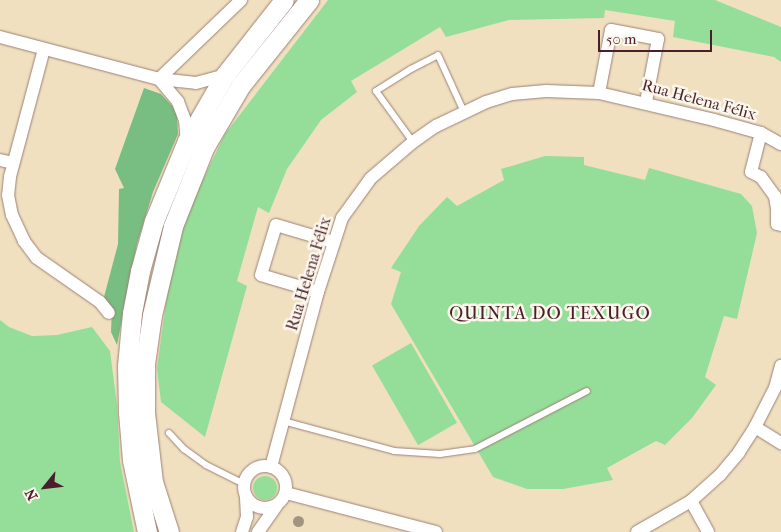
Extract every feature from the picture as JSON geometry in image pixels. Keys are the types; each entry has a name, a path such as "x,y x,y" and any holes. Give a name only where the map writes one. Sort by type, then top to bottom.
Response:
{"street":[{"path":"159,79 241,0"},
{"path":"147,532 134,469 128,412 127,366 132,313 140,271 154,221 187,141 225,75 284,0"},
{"path":"169,532 153,482 145,412 146,364 152,315 173,226 204,148 241,85 309,0"},
{"path":"599,93 611,30 658,39 646,102"},
{"path":"0,37 159,79 196,83 225,75"},
{"path":"44,49 8,186 13,220 24,241 40,261 100,302 109,312"},
{"path":"159,79 178,102 184,120 187,141"},
{"name":"Rua Helena Félix","path":"271,467 318,292 342,218 371,178 413,142 436,126 486,102 512,94 546,91 599,93 646,102 761,133 781,144"},
{"path":"761,133 751,172 760,177 775,196 778,209 777,224 781,225"},
{"path":"0,160 13,164"},
{"path":"318,292 261,274 276,225 333,242"},
{"path":"638,532 691,501 720,475 739,452 755,427 775,388 781,366"},
{"path":"755,427 781,444"},
{"path":"242,532 247,517 245,490 254,470 271,467 282,474 286,492 258,532"},
{"path":"245,490 259,508 265,509 277,505"},
{"path":"286,492 436,532"},
{"path":"691,501 708,532"}],"lane":[{"path":"413,142 376,91 411,69 438,55 464,112"},
{"path":"283,421 394,451 440,454 475,448 587,391"},
{"path":"169,433 184,448 206,465 245,490"}],"green space":[{"path":"328,0 715,0 781,27 781,62 774,57 673,37 675,21 605,10 604,18 509,20 446,37 440,27 351,81 357,92 321,120 287,169 269,213 258,207 237,281 247,286 205,437 161,402 157,369 169,280 187,212 225,134"},
{"path":"144,88 161,94 173,107 177,116 178,134 153,192 137,244 117,345 111,332 112,308 104,297 118,244 119,189 124,188 115,169"},
{"path":"545,156 584,157 584,165 645,180 649,168 741,194 752,206 757,233 737,319 724,316 705,377 716,385 692,418 665,445 656,441 607,468 613,480 563,489 527,489 493,477 391,304 401,272 391,268 419,226 447,197 457,206 504,180 501,169"},
{"path":"0,320 9,327 32,336 57,335 92,327 110,351 117,405 120,462 134,532 0,532"},
{"path":"411,343 457,423 418,445 372,366"},
{"path":"265,476 274,479 277,488 274,497 265,500 256,497 253,488 256,479"}],"district":[{"name":"QUINTA DO TEXUGO","path":"550,314"}]}
